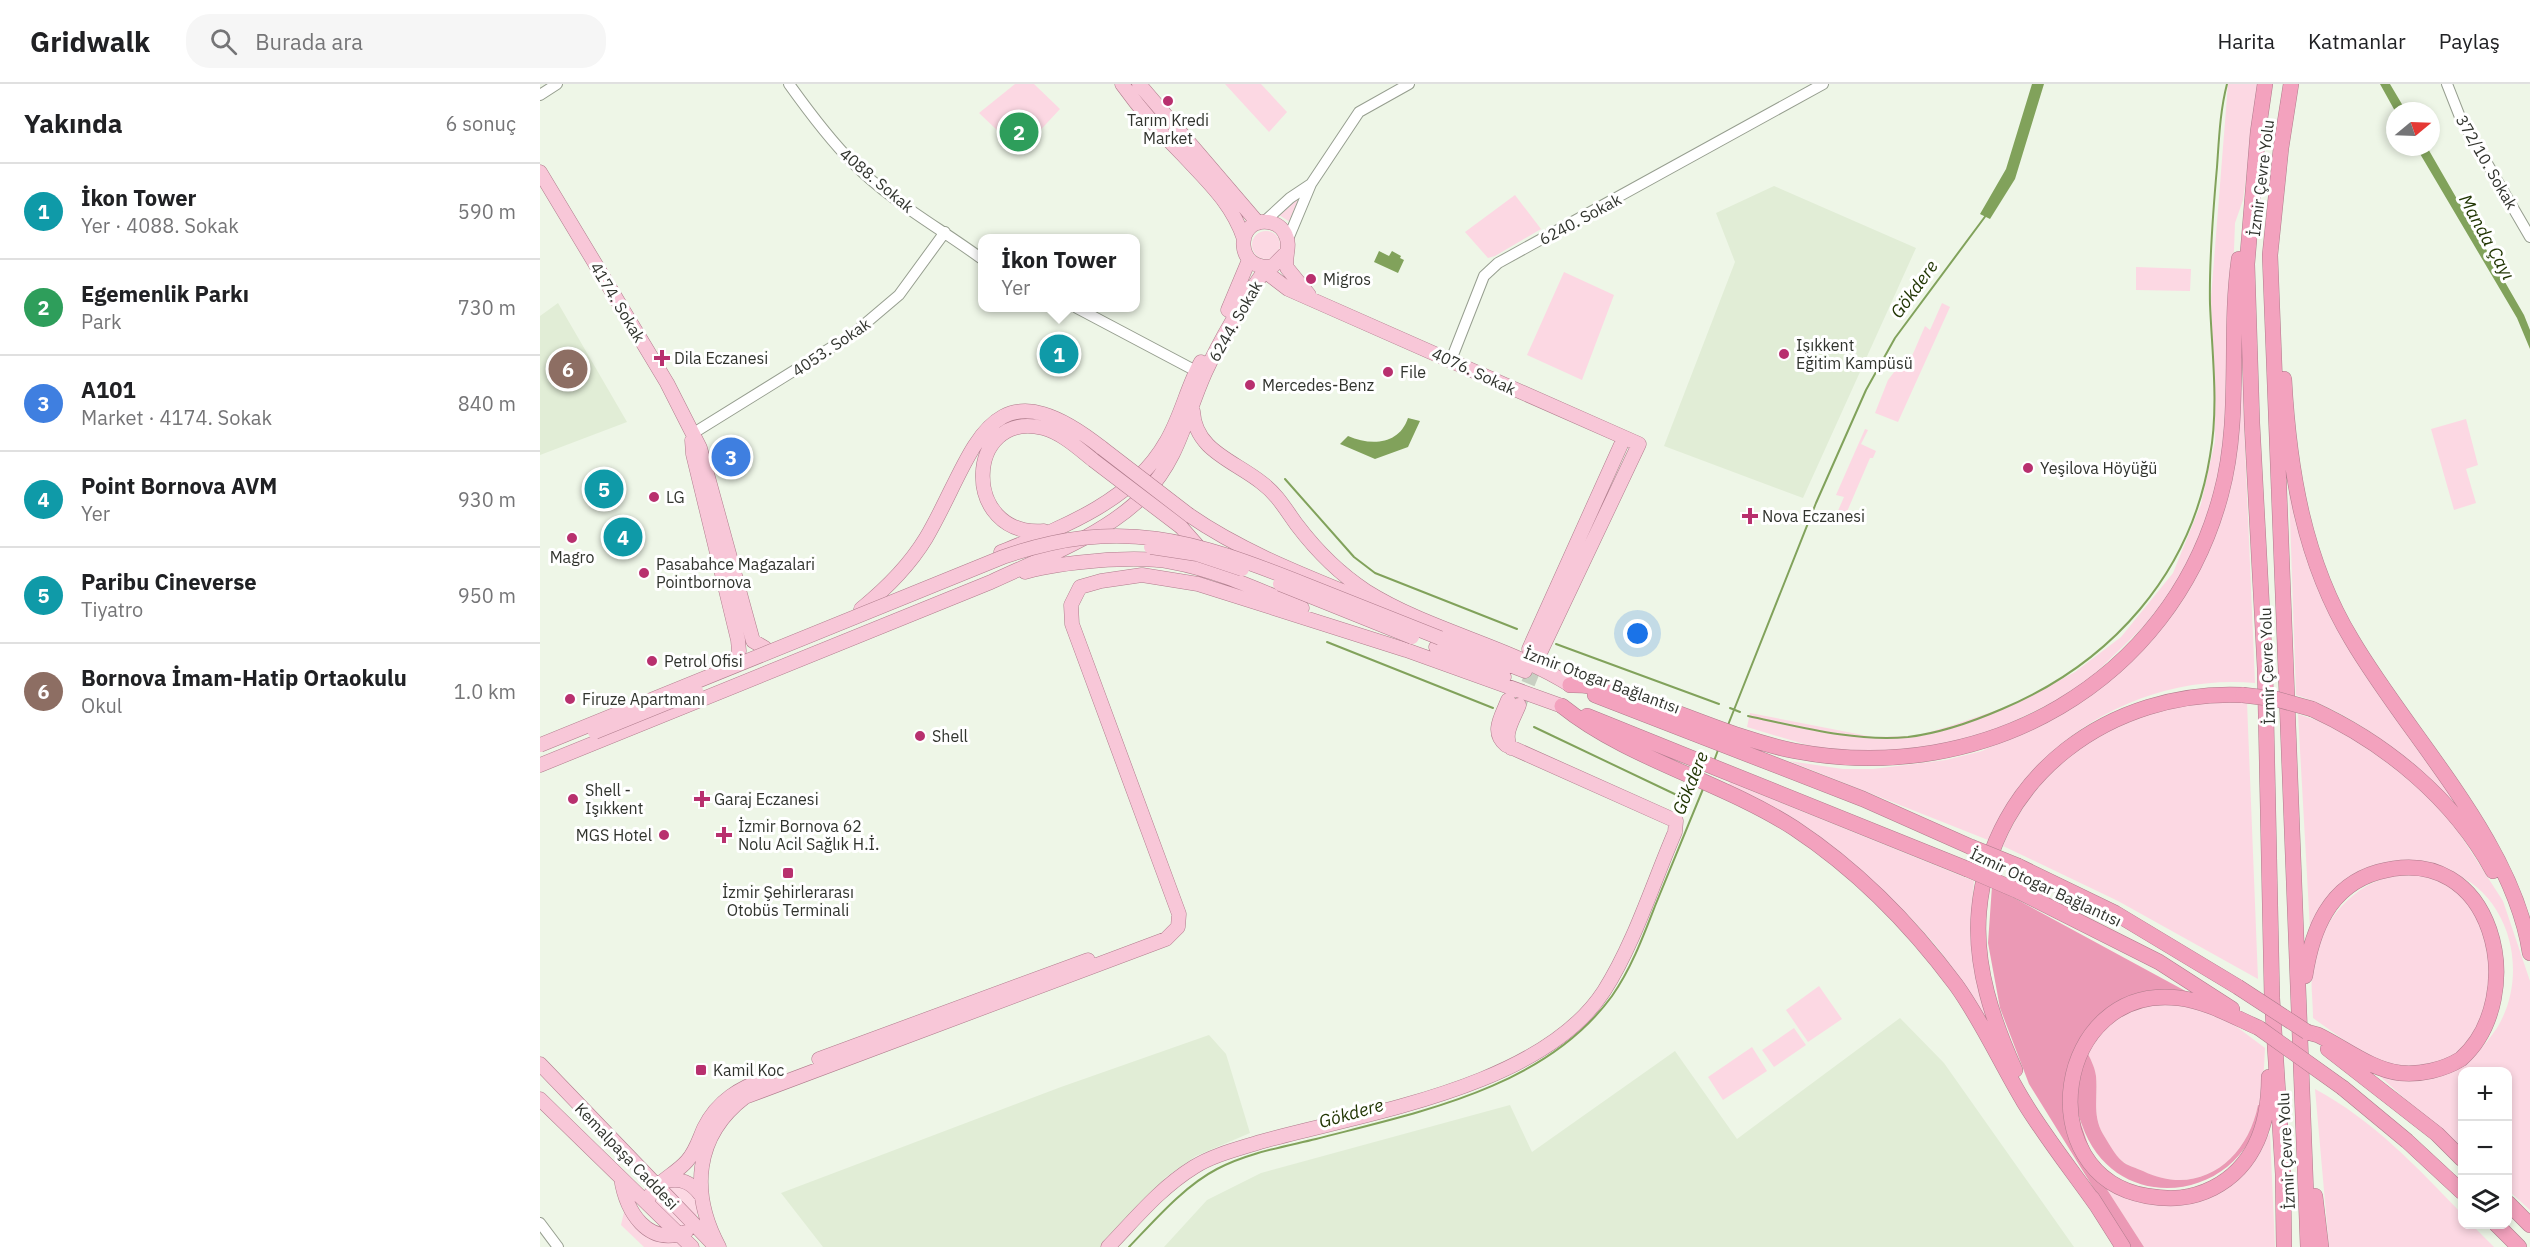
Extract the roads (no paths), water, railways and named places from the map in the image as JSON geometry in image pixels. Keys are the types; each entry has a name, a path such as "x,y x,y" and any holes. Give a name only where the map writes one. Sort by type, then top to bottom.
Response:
{"highway":[{"name":"İzmir Çevre Yolu","path":"2265,84 2251,203 2247,264 2265,668 2284,1247"},
{"name":"İzmir Çevre Yolu","path":"2291,84 2270,255 2308,1247"},
{"path":"1752,748 1865,759 1921,757 1965,746 2018,728 2095,685 2137,648 2160,620 2184,583 2221,495 2232,430 2238,266 2244,227 2251,203"},
{"path":"2273,218 2286,418 2294,483 2312,552 2351,639 2489,844 2519,907 2530,955"},
{"name":"İzmir Otogar Bağlantısı","path":"1570,685 1752,748 2018,866 2115,913 2238,987 2307,1032"},
{"path":"2123,1247 2019,1079 1997,1026 1987,994 1979,940 1979,913 1987,864 1999,835 2023,795 2049,765 2096,729 2126,714 2165,701 2203,695 2243,694 2276,699 2312,709 2334,719 2383,750 2406,768 2451,811 2470,835 2500,884 2530,955"},
{"path":"1562,706 1598,731 1687,764 1794,829 1832,858 1900,917 1957,986 2025,1105 2097,1206"},
{"name":"İzmir Otogar Bağlantısı","path":"1687,764 1741,778 1967,869 2018,891 2160,962 2343,1088 2458,1187"},
{"path":"2300,1048 2304,980 2311,940 2317,925 2334,898 2372,874 2407,866 2443,872 2471,888 2487,904 2500,925 2510,957 2511,976 2505,1005 2484,1040 2455,1063 2427,1072 2398,1073 2367,1063 2318,1035 2307,1032"},
{"path":"2259,1028 2180,998 2146,999 2108,1016 2087,1039 2073,1068 2070,1085 2069,1102 2075,1134 2088,1160 2102,1175 2119,1187 2158,1198 2190,1197 2217,1186 2232,1176 2243,1164 2263,1130 2269,1100 2271,1032 2275,1020"},
{"path":"2307,1032 2438,1134 2458,1154"},
{"path":"2301,1090 2321,1247"},
{"path":"2512,1207 2530,1225"},
{"path":"2491,1229 2503,1247"},
{"path":"2501,1229 2518,1247"}],"main road":[{"path":"1122,84 1160,132 1222,195 1236,218 1249,260 1267,267 1279,263 1286,253 1287,239 1280,226 1262,222 1252,226 1244,239"},
{"path":"1139,84 1262,222"},
{"name":"4174. Sokak","path":"540,172 667,383 702,454 753,641 765,648"},
{"name":"4076. Sokak","path":"1286,253 1287,268 1310,297"},
{"name":"6244. Sokak","path":"1200,373 1237,294 1249,260"},
{"name":"4076. Sokak","path":"1267,267 1271,276 1288,289 1639,444 1534,651 1624,438"},
{"name":"6244. Sokak","path":"1200,373 1267,267"},
{"path":"1251,290 1266,284 1288,289"},
{"path":"540,765 991,582 1090,533 1140,499 1174,455 1193,405 1200,373"},
{"path":"540,740 1055,531 1085,516 1116,494 1154,459 1170,436 1200,373"},
{"path":"1193,405 1196,431 1206,445 1266,486 1297,526 1341,573 1440,638"},
{"path":"861,609 884,590 911,560 931,528 975,441 998,420 1026,412 1051,415 1078,430 1102,448 1185,521 1214,565 1236,582"},
{"path":"1055,531 1022,531 996,513 983,487 981,471 986,454 996,440 1006,433 1033,427 1053,432 1185,521 1251,553 1400,615 1562,706"},
{"name":"4174. Sokak","path":"692,434 695,464 738,640 737,660"},
{"path":"540,745 1003,557 1036,546 1079,538 1143,537 1210,548 1440,638"},
{"path":"540,754 996,569 1033,556 1080,547 1138,545 1197,554 1440,638"},
{"path":"991,582 1048,567 1140,559 1172,562 1236,582 1406,650"},
{"path":"621,1178 629,1208 642,1226 658,1237 680,1235 695,1226 701,1213 701,1168 710,1140 723,1118 745,1097 1166,939 1178,927 1179,914 1072,624 1071,603 1080,587 1135,575 1177,579 1251,600 1406,650 1562,706"},
{"name":"İzmir Otogar Bağlantısı","path":"1440,638 1539,676 1570,685"},
{"path":"1108,1247 1162,1190 1195,1166 1244,1147 1473,1084 1536,1051 1567,1029 1603,992 1618,965 1645,903 1675,832 1676,821 1501,741 1497,730 1513,702"},
{"path":"647,1203 661,1184 691,1156 717,1108 738,1089 1178,927"},
{"name":"Kemalpaşa Caddesi","path":"540,1064 621,1150 661,1184 695,1226 717,1247"},
{"name":"Kemalpaşa Caddesi","path":"540,1100 692,1247"},
{"path":"661,1184 685,1181 701,1199 717,1247"}],"street":[{"path":"540,95 557,84"},
{"name":"4088. Sokak","path":"789,84 825,133 854,165 913,212 978,256"},
{"path":"1287,239 1311,184 1359,112 1409,84"},
{"name":"6240. Sokak","path":"1451,360 1484,276 1498,263 1823,84"},
{"name":"372/10. Sokak","path":"2447,84 2460,117 2530,237"},
{"path":"1262,222 1290,198 1311,184"},
{"name":"4053. Sokak","path":"692,434 853,334 899,295 945,232"},
{"path":"1085,312 1200,373"},
{"path":"540,1223 558,1247"}],"waterway":[{"path":"1748,716 1808,729 1868,737 1908,737 1944,730 1991,714 2041,690 2078,667 2111,640 2140,610 2165,576 2185,539 2200,499 2210,456 2214,418 2210,304 2211,253 2220,125 2227,84"},
{"name":"Gökdere","path":"1728,725 1816,503 1866,390 1895,338 1987,214"},
{"path":"1285,479 1354,557 1375,573 1517,629"},
{"path":"1327,642 1493,708"},
{"path":"1556,644 1719,704"},
{"name":"Gökdere","path":"1730,708 1740,712"},
{"path":"1534,727 1683,798"},
{"name":"Gökdere","path":"1714,761 1718,750"},
{"name":"Gökdere","path":"1129,1247 1181,1194 1205,1176 1229,1163 1265,1151 1438,1106 1516,1075 1552,1053 1584,1027 1612,996 1625,975 1703,789"}],"tunnel":[{"path":"1520,703 1539,657"}],"place":[{"name":"Tarım Kredi Market","path":"1168,101"},
{"name":"Egemenlik Parkı","path":"1019,132"},
{"name":"Migros","path":"1311,279"},
{"name":"İkon Tower","path":"1059,354"},
{"name":"Işıkkent Eğitim Kampüsü","path":"1784,354"},
{"name":"Dila Eczanesi","path":"662,358"},
{"name":"Bornova İmam-Hatip Ortaokulu","path":"568,369"},
{"name":"File","path":"1388,372"},
{"name":"Mercedes-Benz","path":"1250,385"},
{"name":"A101","path":"731,457"},
{"name":"Yeşilova Höyüğü","path":"2028,468"},
{"name":"Paribu Cineverse","path":"604,489"},
{"name":"LG","path":"654,497"},
{"name":"Nova Eczanesi","path":"1750,516"},
{"name":"Point Bornova AVM","path":"623,537"},
{"name":"Magro","path":"572,538"},
{"name":"Pasabahce Magazalari Pointbornova","path":"644,573"},
{"name":"Petrol Ofisi","path":"652,661"},
{"name":"Firuze Apartmanı","path":"570,699"},
{"name":"Shell","path":"920,736"},
{"name":"Shell - Işıkkent","path":"573,799"},
{"name":"Garaj Eczanesi","path":"702,799"},
{"name":"MGS Hotel","path":"664,835"},
{"name":"İzmir Bornova 62 Nolu Acil Sağlık H.İ.","path":"724,835"},
{"name":"İzmir Şehirlerarası Otobüs Terminali","path":"788,873"},
{"name":"Kamil Koc","path":"701,1070"}],"water label":[{"name":"Manda Çayı","path":"2487,237"}]}
